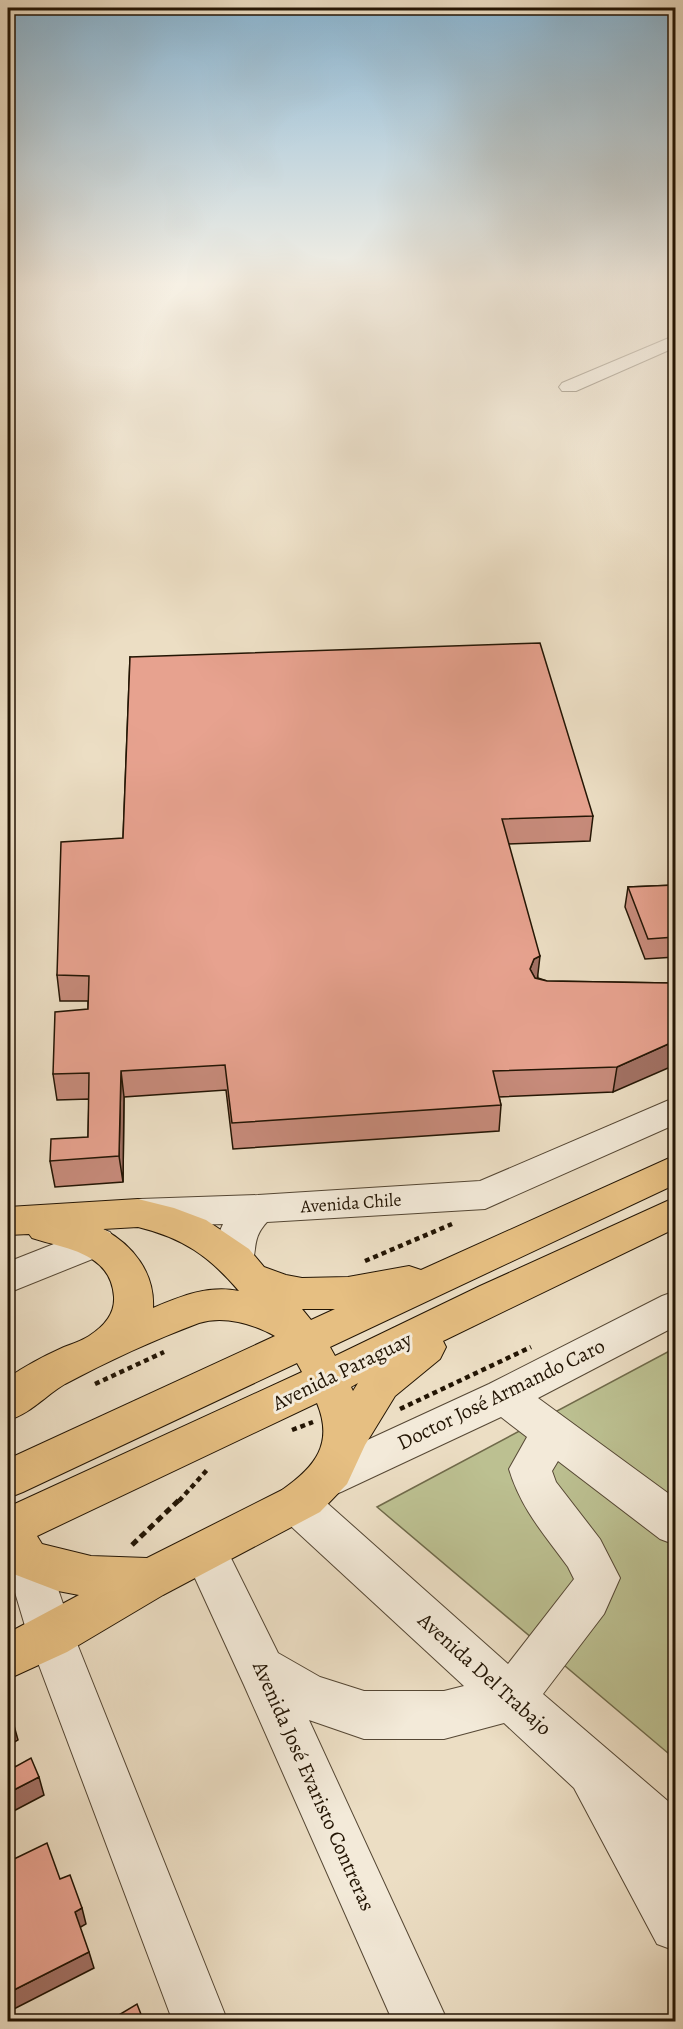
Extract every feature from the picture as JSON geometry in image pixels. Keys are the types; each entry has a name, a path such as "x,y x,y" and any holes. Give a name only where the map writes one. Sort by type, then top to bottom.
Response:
{"main road":[{"path":"8,1479 299,1335 442,1276 675,1168"},
{"name":"Avenida Paraguay","path":"14,1539 326,1380 675,1211"},
{"path":"138,1213 193,1230 244,1269 287,1291 320,1294 442,1276"},
{"name":"Avenida Chile","path":"8,1221 138,1213"},
{"path":"8,1226 48,1228 73,1233 97,1242 119,1260 132,1279 134,1300 132,1315 124,1328 99,1350"},
{"path":"244,1269 299,1335 326,1380 342,1414 323,1475"},
{"path":"8,1658 151,1579 205,1552 323,1475 380,1384 494,1297"},
{"path":"8,1403 36,1381 194,1308 213,1304 246,1308 299,1335"},
{"path":"14,1539 58,1570 91,1577 123,1580 151,1579"}],"street":[{"path":"569,387 588,379"},
{"name":"Avenida Chile","path":"138,1213 258,1209 493,1193 675,1109"},
{"path":"244,1269 234,1241 239,1229 258,1209"},
{"path":"8,1278 97,1242"},
{"name":"Doctor José Armando Caro","path":"323,1475 504,1396 675,1307"},
{"path":"504,1396 675,1525"},
{"path":"261,1669 308,1696 364,1715 444,1715 511,1698 588,1599 597,1578 584,1553 537,1491 530,1469 552,1432"},
{"name":"Avenida Del Trabajo","path":"323,1475 511,1698 675,1842"},
{"path":"14,1539 201,2022"},
{"name":"Avenida José Evaristo Contreras","path":"205,1552 261,1669 418,2020"},
{"path":"588,1767 675,1924"}],"green space":[{"path":"675,1348 675,1759 377,1507"}],"building":[{"path":"540,643 593,816 502,819 540,956 534,959 530,969 535,978 547,981 670,983 675,996 675,1041 617,1067 493,1071 501,1105 232,1123 225,1065 121,1071 119,1156 50,1161 51,1139 88,1137 89,1073 53,1074 55,1012 88,1009 89,976 57,975 61,842 123,838 130,657"},
{"path":"675,885 675,937 648,939 628,887"},
{"path":"8,1708 13,1722 8,1725"},
{"path":"8,1747 15,1767 31,1758 39,1777 8,1793"},
{"path":"47,1843 60,1879 70,1875 82,1908 75,1912 89,1952 8,1993 8,1867 13,1864 12,1860"},
{"path":"137,2004 144,2022 107,2022"}]}
